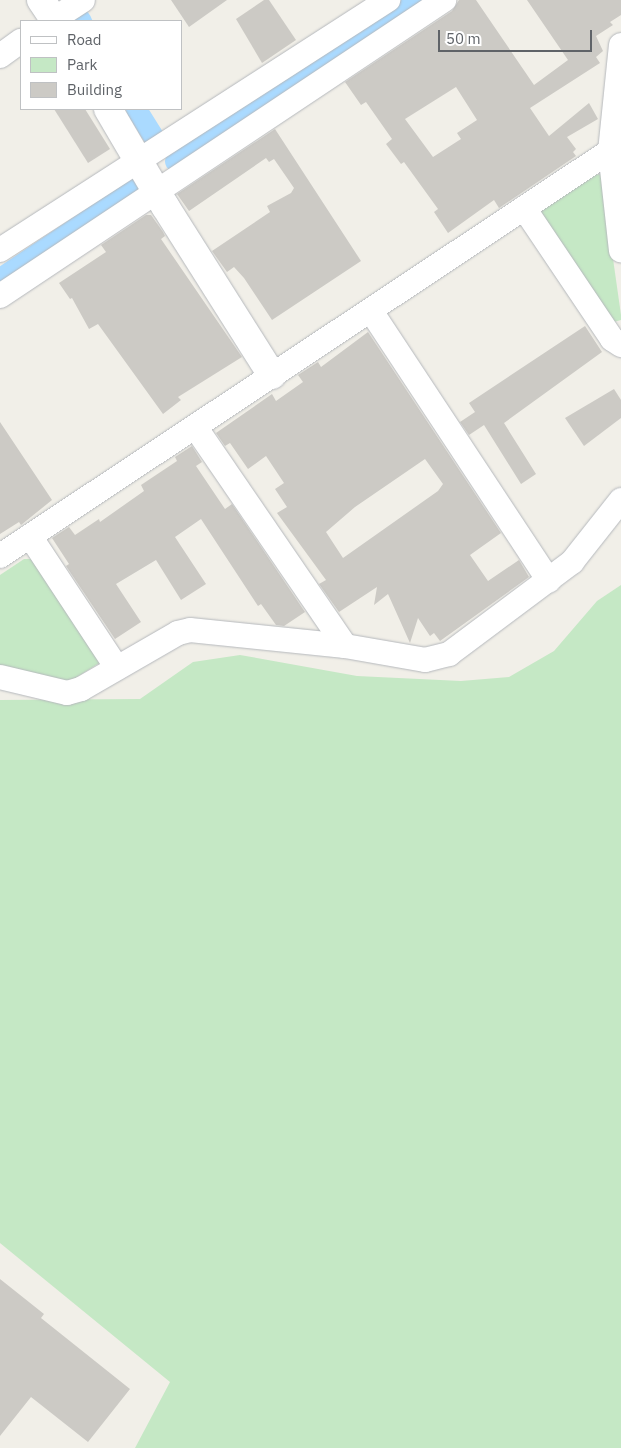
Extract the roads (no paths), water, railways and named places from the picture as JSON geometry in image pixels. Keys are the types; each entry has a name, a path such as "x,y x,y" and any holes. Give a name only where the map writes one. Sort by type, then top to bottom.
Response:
{"street":[{"path":"50,16 83,0"},
{"path":"0,296 149,176 388,0"},
{"path":"0,250 149,176 444,0"},
{"path":"0,56 20,42"},
{"path":"621,45 610,151 621,250"},
{"path":"109,110 272,375"},
{"path":"0,556 196,428 272,375 610,151"},
{"path":"524,208 612,339 621,345"},
{"path":"371,311 548,581"},
{"path":"196,428 345,646"},
{"path":"0,677 66,693 81,689 178,633 190,630 345,646 425,660 449,654 572,562 621,500"},
{"path":"30,536 118,668"}],"waterway":[{"path":"175,161 419,0"},
{"path":"137,110 154,138"},
{"path":"0,278 133,189"}]}
